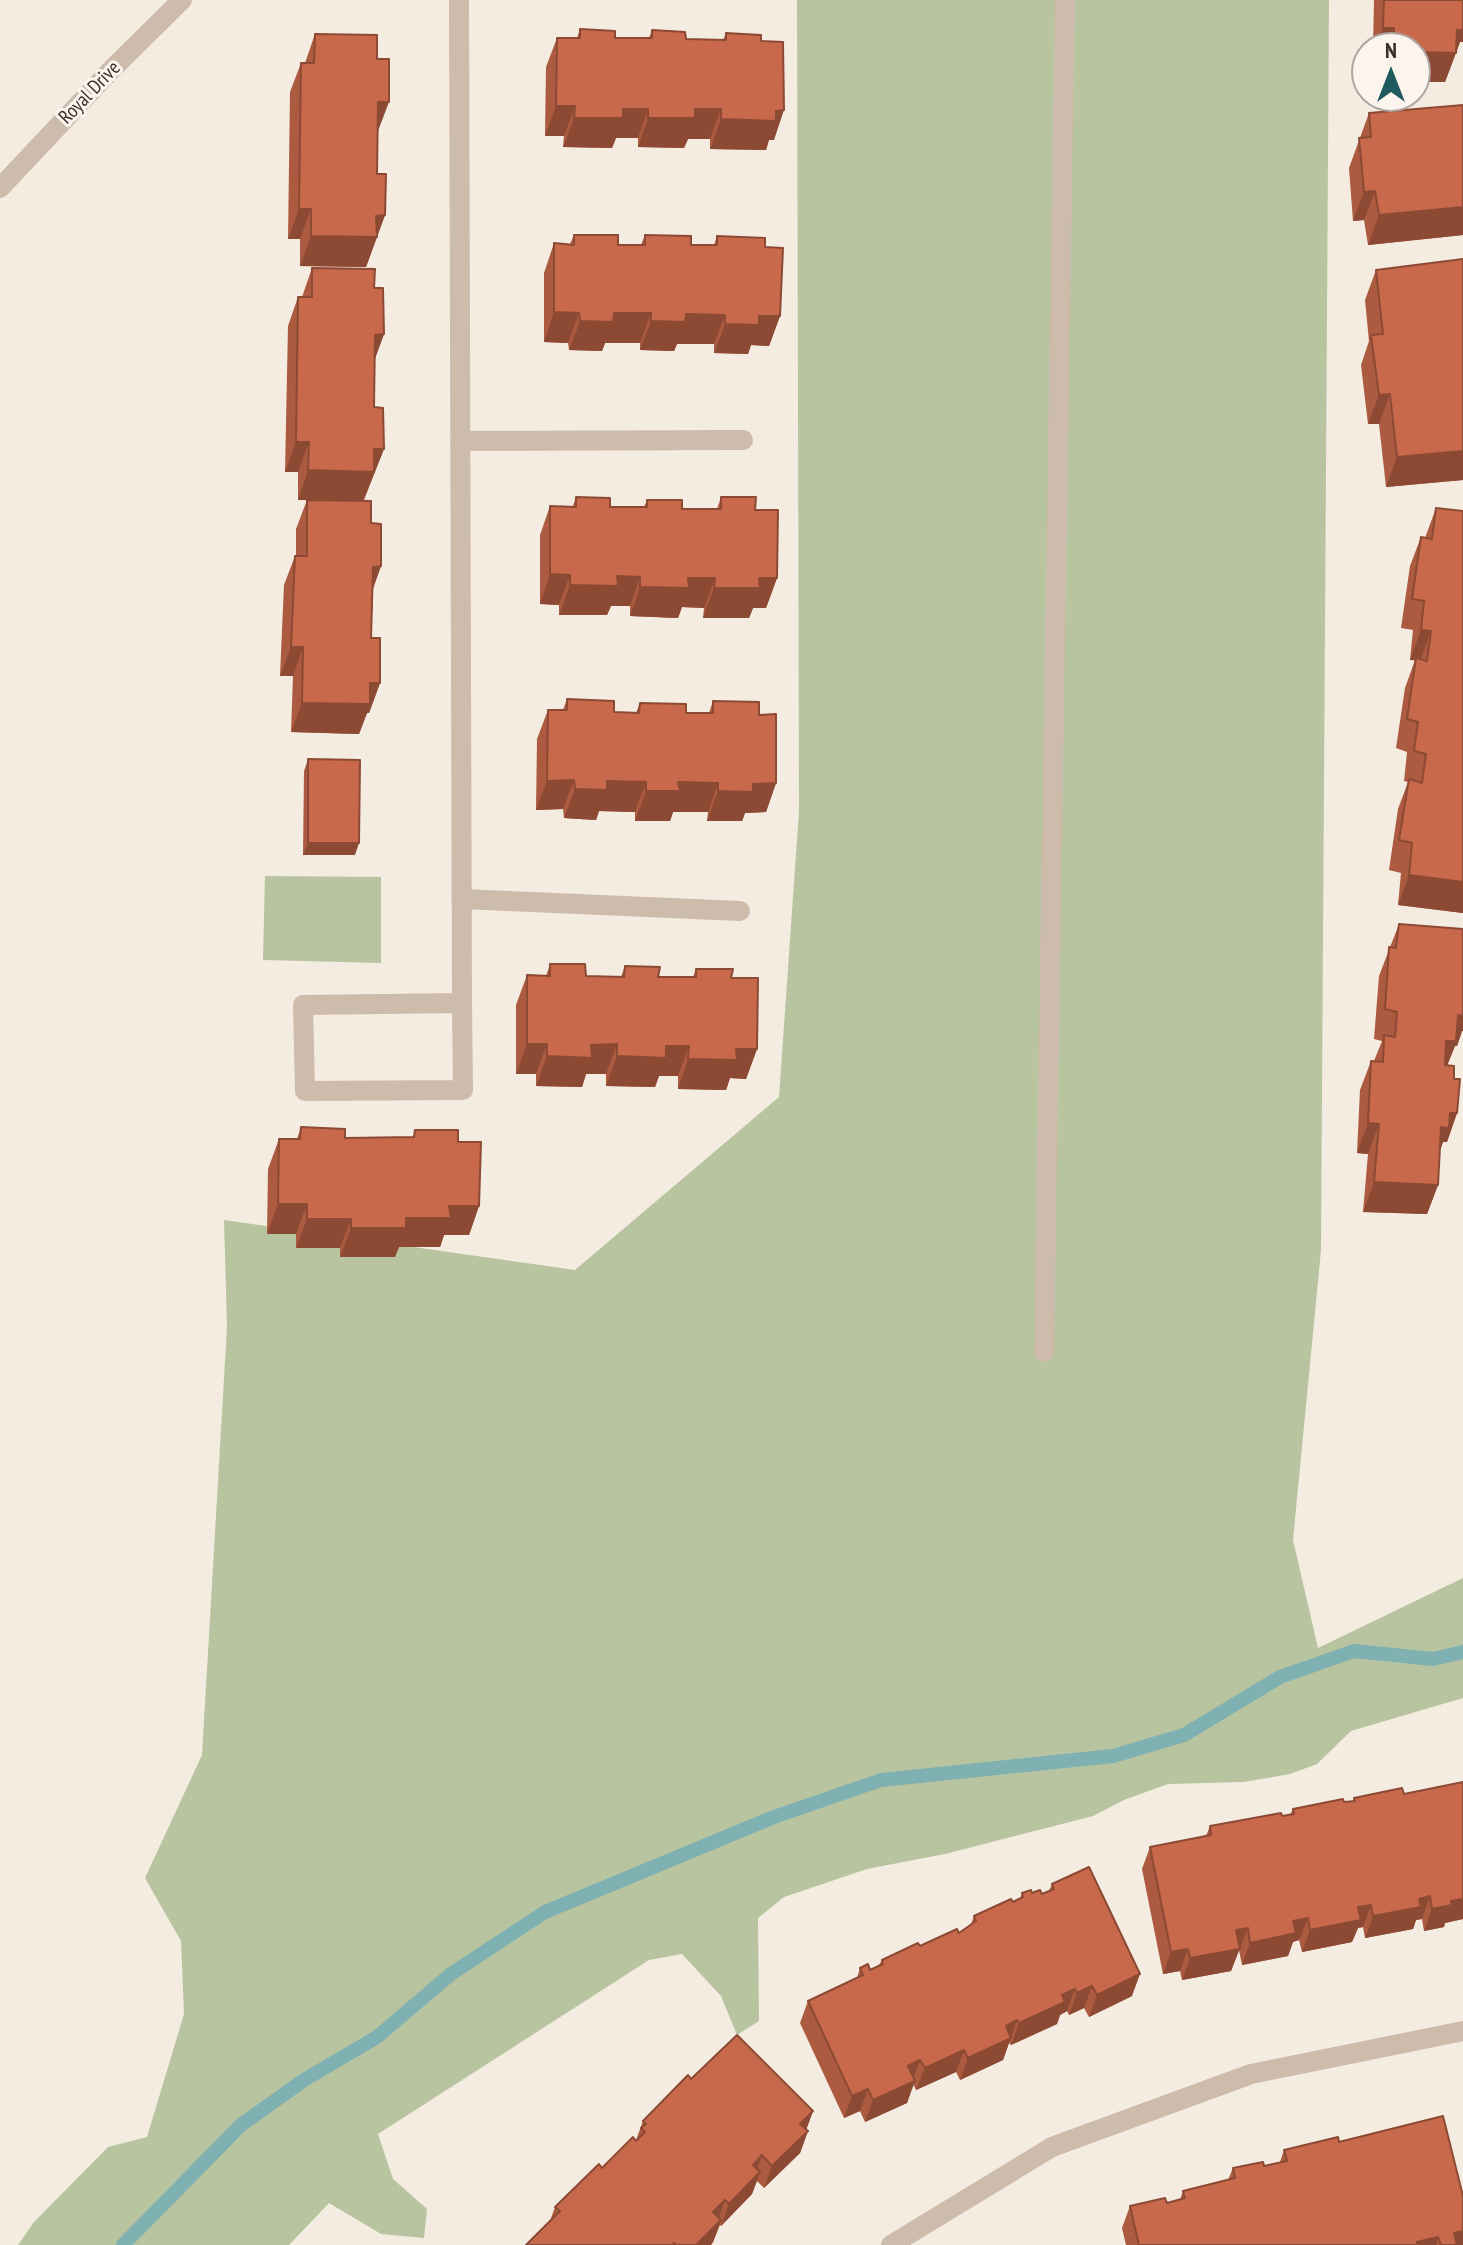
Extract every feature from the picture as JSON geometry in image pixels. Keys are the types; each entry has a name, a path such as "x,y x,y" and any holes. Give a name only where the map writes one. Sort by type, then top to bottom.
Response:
{"street":[{"name":"Royal Drive","path":"0,188 182,0"},
{"path":"459,0 463,1090 305,1091 303,1005 462,1003"},
{"path":"1044,1352 1065,0"},
{"path":"460,441 743,440"},
{"path":"462,899 740,911"},
{"path":"891,2245 1052,2147 1251,2074 1463,2031"}],"green space":[{"path":"797,0 1329,0 1321,1250 1293,1540 1318,1648 1463,1578 1463,1698 1351,1731 1317,1764 1290,1774 1244,1782 1168,1784 1124,1800 1093,1816 945,1854 867,1869 784,1897 758,1918 759,2021 737,2035 721,1996 682,1954 649,1960 378,2134 393,2179 427,2209 424,2238 381,2234 329,2203 289,2245 18,2245 34,2222 108,2147 147,2137 184,2014 181,1941 145,1878 202,1755 227,1327 224,1220 575,1270 779,1097 799,811"},
{"path":"265,876 381,877 381,963 263,960"}],"building":[{"path":"1384,0 1463,0 1463,30 1457,30 1456,53 1431,52 1431,32 1394,32 1394,28 1383,28"},
{"path":"580,29 615,31 615,38 652,38 652,30 685,32 686,39 726,40 726,33 761,35 761,41 783,42 784,110 776,111 776,121 721,119 721,109 695,109 695,118 648,118 648,109 623,109 623,118 574,118 575,106 556,106 557,38 580,38"},
{"path":"315,34 377,35 377,59 389,59 389,102 378,102 377,174 386,174 385,215 376,216 377,237 311,236 311,209 299,209 301,63 314,63"},
{"path":"1463,105 1463,207 1379,215 1375,191 1364,192 1359,138 1371,137 1369,113 1431,112 1431,108"},
{"path":"574,235 618,235 618,245 645,245 645,235 691,236 691,245 717,245 717,236 765,238 765,247 783,248 780,316 759,316 759,325 725,324 725,315 686,314 685,322 651,321 651,313 614,313 613,322 580,321 579,313 554,312 554,243 574,245"},
{"path":"1463,259 1463,451 1397,457 1390,394 1379,395 1371,335 1383,334 1376,270"},
{"path":"312,268 375,269 374,288 383,288 384,334 375,335 374,407 383,408 384,449 374,449 374,472 308,470 309,442 296,442 298,297 312,297"},
{"path":"576,497 610,498 610,507 647,507 647,500 682,500 682,509 721,509 721,497 756,497 755,510 778,510 777,578 759,578 760,588 714,588 715,578 688,578 689,588 640,587 640,577 617,576 618,586 570,585 570,575 550,574 550,506 576,507"},
{"path":"307,500 371,501 371,523 381,524 381,566 373,567 371,638 380,638 380,683 370,683 370,704 302,703 303,647 291,647 295,556 307,556"},
{"path":"1436,508 1463,511 1463,882 1409,875 1412,843 1399,840 1409,779 1422,783 1426,754 1414,751 1418,722 1407,719 1416,658 1427,661 1431,631 1421,630 1424,601 1412,599 1421,537 1432,539"},
{"path":"567,699 614,701 614,712 639,713 640,703 686,704 686,713 713,713 713,701 759,702 759,715 776,714 776,783 753,784 753,792 718,791 718,783 678,782 680,791 646,791 646,782 607,781 607,790 575,789 574,780 547,781 548,710 567,710"},
{"path":"308,759 360,760 359,843 308,843"},
{"path":"1399,924 1463,929 1463,1016 1458,1015 1456,1041 1446,1041 1445,1065 1454,1066 1454,1079 1460,1079 1457,1113 1450,1113 1449,1128 1441,1127 1438,1185 1374,1182 1379,1124 1368,1123 1371,1061 1383,1062 1384,1035 1395,1037 1397,1012 1385,1009 1389,947 1396,948"},
{"path":"550,964 585,964 586,976 624,977 625,966 660,967 658,977 696,977 696,969 733,969 731,978 758,978 757,1049 736,1049 737,1060 688,1059 689,1046 666,1046 666,1058 617,1056 617,1044 591,1045 592,1058 547,1056 547,1044 527,1044 527,975 550,976"},
{"path":"301,1127 345,1129 345,1138 414,1137 415,1130 458,1130 458,1142 481,1142 479,1206 449,1206 451,1218 406,1218 406,1228 351,1228 351,1219 307,1219 307,1204 278,1204 279,1139 300,1139"},
{"path":"1463,1782 1463,1899 1432,1909 1430,1896 1419,1899 1421,1907 1373,1916 1371,1905 1358,1907 1361,1920 1310,1930 1308,1918 1293,1921 1296,1933 1250,1943 1248,1928 1236,1930 1240,1949 1190,1958 1188,1949 1171,1952 1150,1847 1211,1835 1210,1826 1281,1813 1282,1816 1294,1814 1293,1809 1343,1799 1344,1802 1355,1801 1354,1798 1402,1788 1404,1794"},
{"path":"1089,1867 1140,1974 1097,1995 1092,1986 1062,1995 1065,2002 1006,2026 1011,2038 968,2058 964,2050 925,2068 920,2060 908,2066 915,2081 873,2100 868,2089 852,2096 808,2001 863,1975 860,1968 868,1964 870,1970 883,1964 882,1960 918,1943 920,1946 957,1929 959,1933 976,1921 974,1916 1011,1899 1013,1902 1023,1897 1022,1893 1040,1890 1042,1894 1054,1889 1052,1884"},
{"path":"737,2035 813,2111 800,2124 808,2131 772,2166 762,2155 753,2165 760,2172 729,2204 725,2200 713,2212 721,2220 696,2245 526,2245 560,2211 555,2207 599,2164 602,2168 633,2137 636,2141 645,2132 641,2128 646,2124 643,2121 688,2075 691,2079"},
{"path":"1443,2116 1463,2196 1463,2231 1454,2233 1457,2245 1441,2245 1438,2237 1417,2242 1418,2245 1139,2245 1130,2206 1165,2198 1167,2203 1185,2198 1183,2191 1235,2178 1233,2168 1287,2161 1284,2150 1338,2137 1339,2142"}],"waterway":[{"path":"123,2245 241,2125 304,2080 377,2037 451,1974 545,1912 774,1817 881,1780 1113,1756 1184,1735 1280,1677 1354,1651 1433,1659 1463,1652"}]}
